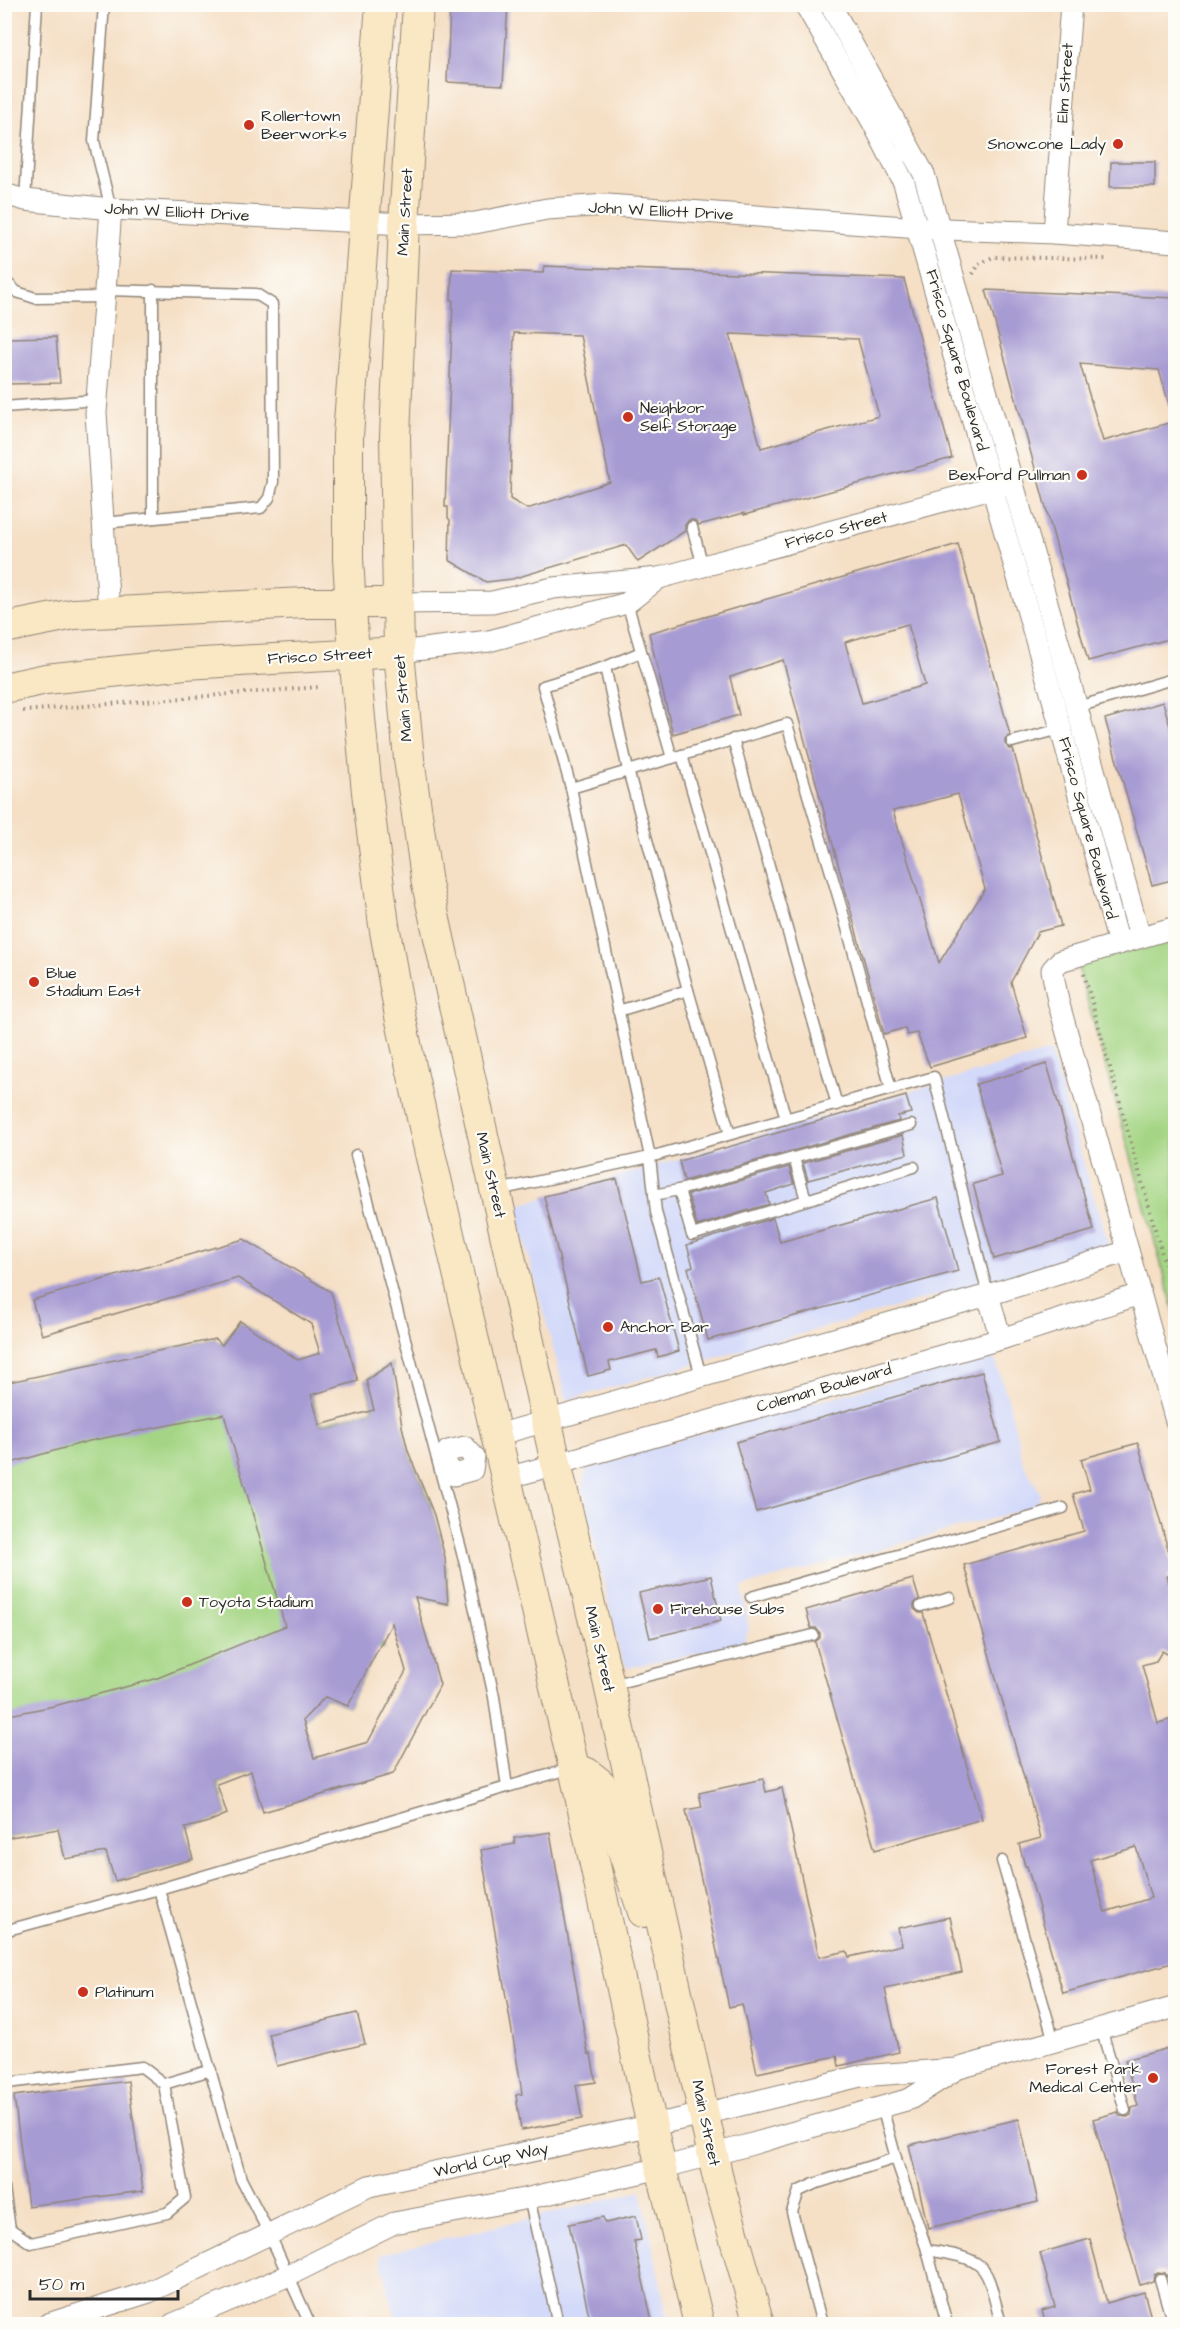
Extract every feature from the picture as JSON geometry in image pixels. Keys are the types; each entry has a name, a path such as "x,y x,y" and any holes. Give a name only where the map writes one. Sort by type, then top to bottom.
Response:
{"main road":[{"path":"381,4 348,436 350,603 367,792 384,925 400,1017 495,1455 574,1768 661,2168 699,2325"},
{"name":"Main Street","path":"418,4 404,224 395,436 399,652 409,759 427,884 713,2155 759,2325"},
{"name":"Frisco Street","path":"4,628 74,614 397,603"},
{"name":"Frisco Street","path":"12,700 46,679 185,664 399,652"},
{"path":"574,1768 587,1773 601,1784 638,1900 656,1945 674,1977"}],"street":[{"name":"Frisco Square Boulevard","path":"805,4 872,121 929,228"},
{"name":"Frisco Square Boulevard","path":"830,4 924,174 929,228 1069,718 1140,938"},
{"name":"Elm Street","path":"1054,233 1071,4"},
{"name":"John W Elliott Drive","path":"15,197 111,209 404,224 475,223 547,209 607,205 929,228 1054,233 1176,242"},
{"path":"109,612 97,400 111,209"},
{"name":"Frisco Street","path":"397,603 492,602 553,588 659,578 1003,485"},
{"name":"Frisco Street","path":"399,652 489,641 627,603 659,578"},
{"name":"Frisco Square Boulevard","path":"1069,718 1119,944"},
{"path":"1176,927 1060,961 1052,970 1058,1000 1176,1421"},
{"path":"442,1464 448,1451 465,1447 495,1455 546,1420 988,1295 1128,1251"},
{"name":"Coleman Boulevard","path":"495,1455 556,1463 1001,1339 1140,1294"},
{"path":"988,1295 1001,1339"},
{"name":"World Cup Way","path":"48,2325 148,2292 369,2186 704,2114 860,2076 956,2069 1176,2007"},
{"name":"World Cup Way","path":"173,2325 287,2276 394,2223 528,2198 713,2155 910,2099 956,2069"}],"lane":[{"path":"15,197 37,4"},
{"path":"104,4 94,141 111,209"},
{"path":"4,280 17,292 34,298 153,290 256,294 272,304 273,482 269,498 261,508 103,523"},
{"path":"153,290 153,518"},
{"path":"4,407 97,400"},
{"path":"692,527 703,566"},
{"path":"620,580 641,652 677,756 786,1119"},
{"path":"641,652 605,667 543,686 571,789 650,1157 656,1212 701,1376"},
{"path":"605,667 628,770 730,1134"},
{"path":"1012,742 1176,678"},
{"path":"571,789 787,724 841,906 891,1089"},
{"path":"734,739 837,1105"},
{"path":"618,1011 688,990"},
{"path":"495,1191 650,1157 934,1077 988,1295"},
{"path":"654,1196 911,1125"},
{"path":"356,1155 442,1464 494,1697 507,1787"},
{"path":"794,1158 806,1200"},
{"path":"679,1190 692,1235 914,1167"},
{"path":"751,1597 1063,1508"},
{"path":"921,1606 950,1598"},
{"path":"609,1685 813,1635"},
{"path":"4,1931 159,1889 574,1768"},
{"path":"1002,1861 1054,2041"},
{"path":"159,1889 244,2188 269,2233 310,2325"},
{"path":"1101,2028 1125,2110"},
{"path":"4,2086 6,2083 142,2067 164,2084 185,2198 167,2213 31,2242 7,2229 4,2188"},
{"path":"164,2084 211,2070"},
{"path":"882,2108 927,2250 947,2325"},
{"path":"822,2325 792,2212 799,2191 896,2158"},
{"path":"528,2198 558,2325"},
{"path":"927,2250 961,2255 977,2262 987,2274 1001,2325"},
{"path":"1160,2279 1173,2325"}],"path":[{"path":"971,280 979,264 993,256 1115,260"},
{"path":"12,700 319,687"},
{"path":"1082,966 1176,1304"}],"shaded area":[{"path":"1050,1051 1109,1247 567,1400 515,1206"},
{"path":"988,1354 996,1362 1008,1399 1023,1462 1041,1494 1034,1507 742,1587 749,1629 743,1644 628,1668 621,1658 583,1490 586,1470 664,1444"},
{"path":"641,2191 669,2324 397,2324 380,2255"}],"green space":[{"path":"1175,936 1175,1314 1077,964"},
{"name":"Toyota Stadium","path":"240,1321 296,1360 301,1359 320,1424 373,1410 366,1380 392,1363 405,1438 439,1533 447,1575 448,1604 427,1600 416,1566 365,1582 384,1648 349,1647 372,1660 348,1706 325,1697 303,1720 311,1748 218,1784 227,1814 206,1823 185,1828 193,1859 115,1881 106,1852 65,1859 58,1829 5,1838 5,1383 215,1339 222,1344"}],"building":[{"path":"450,4 508,4 503,85 447,82"},
{"path":"1111,162 1155,162 1155,187 1110,187"},
{"path":"544,266 904,279 952,458 744,515 744,513 699,525 694,520 689,520 685,525 685,531 638,562 626,545 512,579 486,582 449,560 450,520 448,507 445,507 453,300 451,300 452,269 543,273","holes":["514,333 580,335 610,482 527,509 510,499","730,334 858,339 879,416 761,448"]},
{"name":"Bexford Pullman","path":"986,290 1176,298 1176,411 1171,411 1159,370 1080,364 1103,441 1176,421 1176,637 1088,661"},
{"path":"56,337 60,383 4,384 4,338"},
{"path":"958,544 1010,735 1005,740 1005,744 1013,749 1061,926 1038,932 1011,982 1027,1038 930,1067 917,1033 907,1035 905,1028 884,1034 783,660 730,677 739,715 673,734 649,633","holes":["908,624 925,685 862,703 845,642","958,794 985,889 939,963 893,811"]},
{"path":"1163,702 1176,747 1176,879 1152,885 1105,719"},
{"path":"1047,1064 1094,1230 994,1259 973,1184 1002,1176 976,1084"},
{"path":"906,1096 911,1113 898,1116 899,1121 684,1181 679,1161"},
{"path":"903,1135 907,1154 808,1180 803,1163"},
{"path":"789,1167 794,1184 766,1193 769,1204 697,1226 688,1195"},
{"path":"617,1179 642,1281 659,1277 679,1351 658,1357 656,1350 609,1362 611,1370 588,1376 544,1196"},
{"path":"938,1198 958,1271 708,1340 688,1268 693,1266 687,1245 773,1218 780,1242"},
{"name":"Toyota Stadium","path":"244,1239 331,1292 358,1381 311,1395 320,1425 374,1410 366,1380 392,1363 408,1451 434,1515 445,1557 448,1604 415,1597 440,1685 393,1774 263,1812 251,1771 217,1784 227,1814 206,1823 185,1828 193,1859 115,1881 106,1852 65,1859 58,1829 4,1838 4,1716 54,1706 155,1679 285,1626 224,1414 89,1441 4,1465 4,1383 215,1339 222,1345 240,1321 298,1360 320,1353 311,1324 238,1278 42,1335 32,1300","holes":["392,1623 406,1671 368,1742 314,1758 303,1720 325,1697 348,1706"]},
{"path":"982,1372 1001,1442 756,1512 736,1442"},
{"path":"1138,1443 1175,1574 1167,1576 1176,1606 1176,1659 1162,1651 1156,1661 1142,1665 1158,1723 1176,1718 1176,1962 1063,1993 1019,1844 1041,1838 964,1565 1084,1531 1073,1494 1090,1489 1081,1459","holes":["1136,1847 1151,1898 1105,1912 1090,1860"]},
{"path":"711,1576 721,1621 650,1638 639,1593"},
{"path":"913,1579 919,1599 914,1604 914,1609 923,1613 982,1819 875,1850 815,1642 820,1638 820,1633 816,1628 811,1628 806,1610"},
{"path":"763,1779 766,1792 782,1788 819,1957 847,1951 849,1957 902,1945 898,1928 950,1917 962,1972 885,1989 899,2052 839,2066 837,2056 757,2073 742,2004 729,2007 686,1810 702,1807 699,1793"},
{"path":"550,1832 588,2054 591,2054 596,2082 576,2085 582,2119 521,2130 516,2095 522,2094 519,2073 481,1850 515,1844 514,1838"},
{"path":"357,2013 365,2044 277,2066 269,2034"},
{"path":"1176,2046 1176,2275 1167,2277 1165,2273 1158,2272 1154,2274 1153,2281 1140,2285 1093,2119 1118,2112 1120,2116 1127,2117 1131,2115 1132,2108 1138,2106 1125,2060"},
{"path":"128,2081 143,2191 28,2206 14,2096"},
{"path":"1019,2119 1038,2202 928,2228 909,2145"},
{"path":"636,2216 641,2240 634,2241 653,2325 591,2325 569,2224 603,2217 605,2223"},
{"path":"1090,2239 1107,2303 1144,2292 1153,2325 1046,2325 1042,2311 1055,2307 1040,2253"}],"place":[{"name":"Rollertown Beerworks","path":"249,125"},
{"name":"Snowcone Lady","path":"1118,144"},
{"name":"Neighbor Self Storage","path":"628,417"},
{"name":"Bexford Pullman","path":"1082,475"},
{"name":"Blue Stadium East","path":"34,982"},
{"name":"Anchor Bar","path":"608,1327"},
{"name":"Toyota Stadium","path":"187,1602"},
{"name":"Firehouse Subs","path":"658,1609"},
{"name":"Platinum","path":"83,1992"},
{"name":"Forest Park Medical Center","path":"1153,2078"}]}
